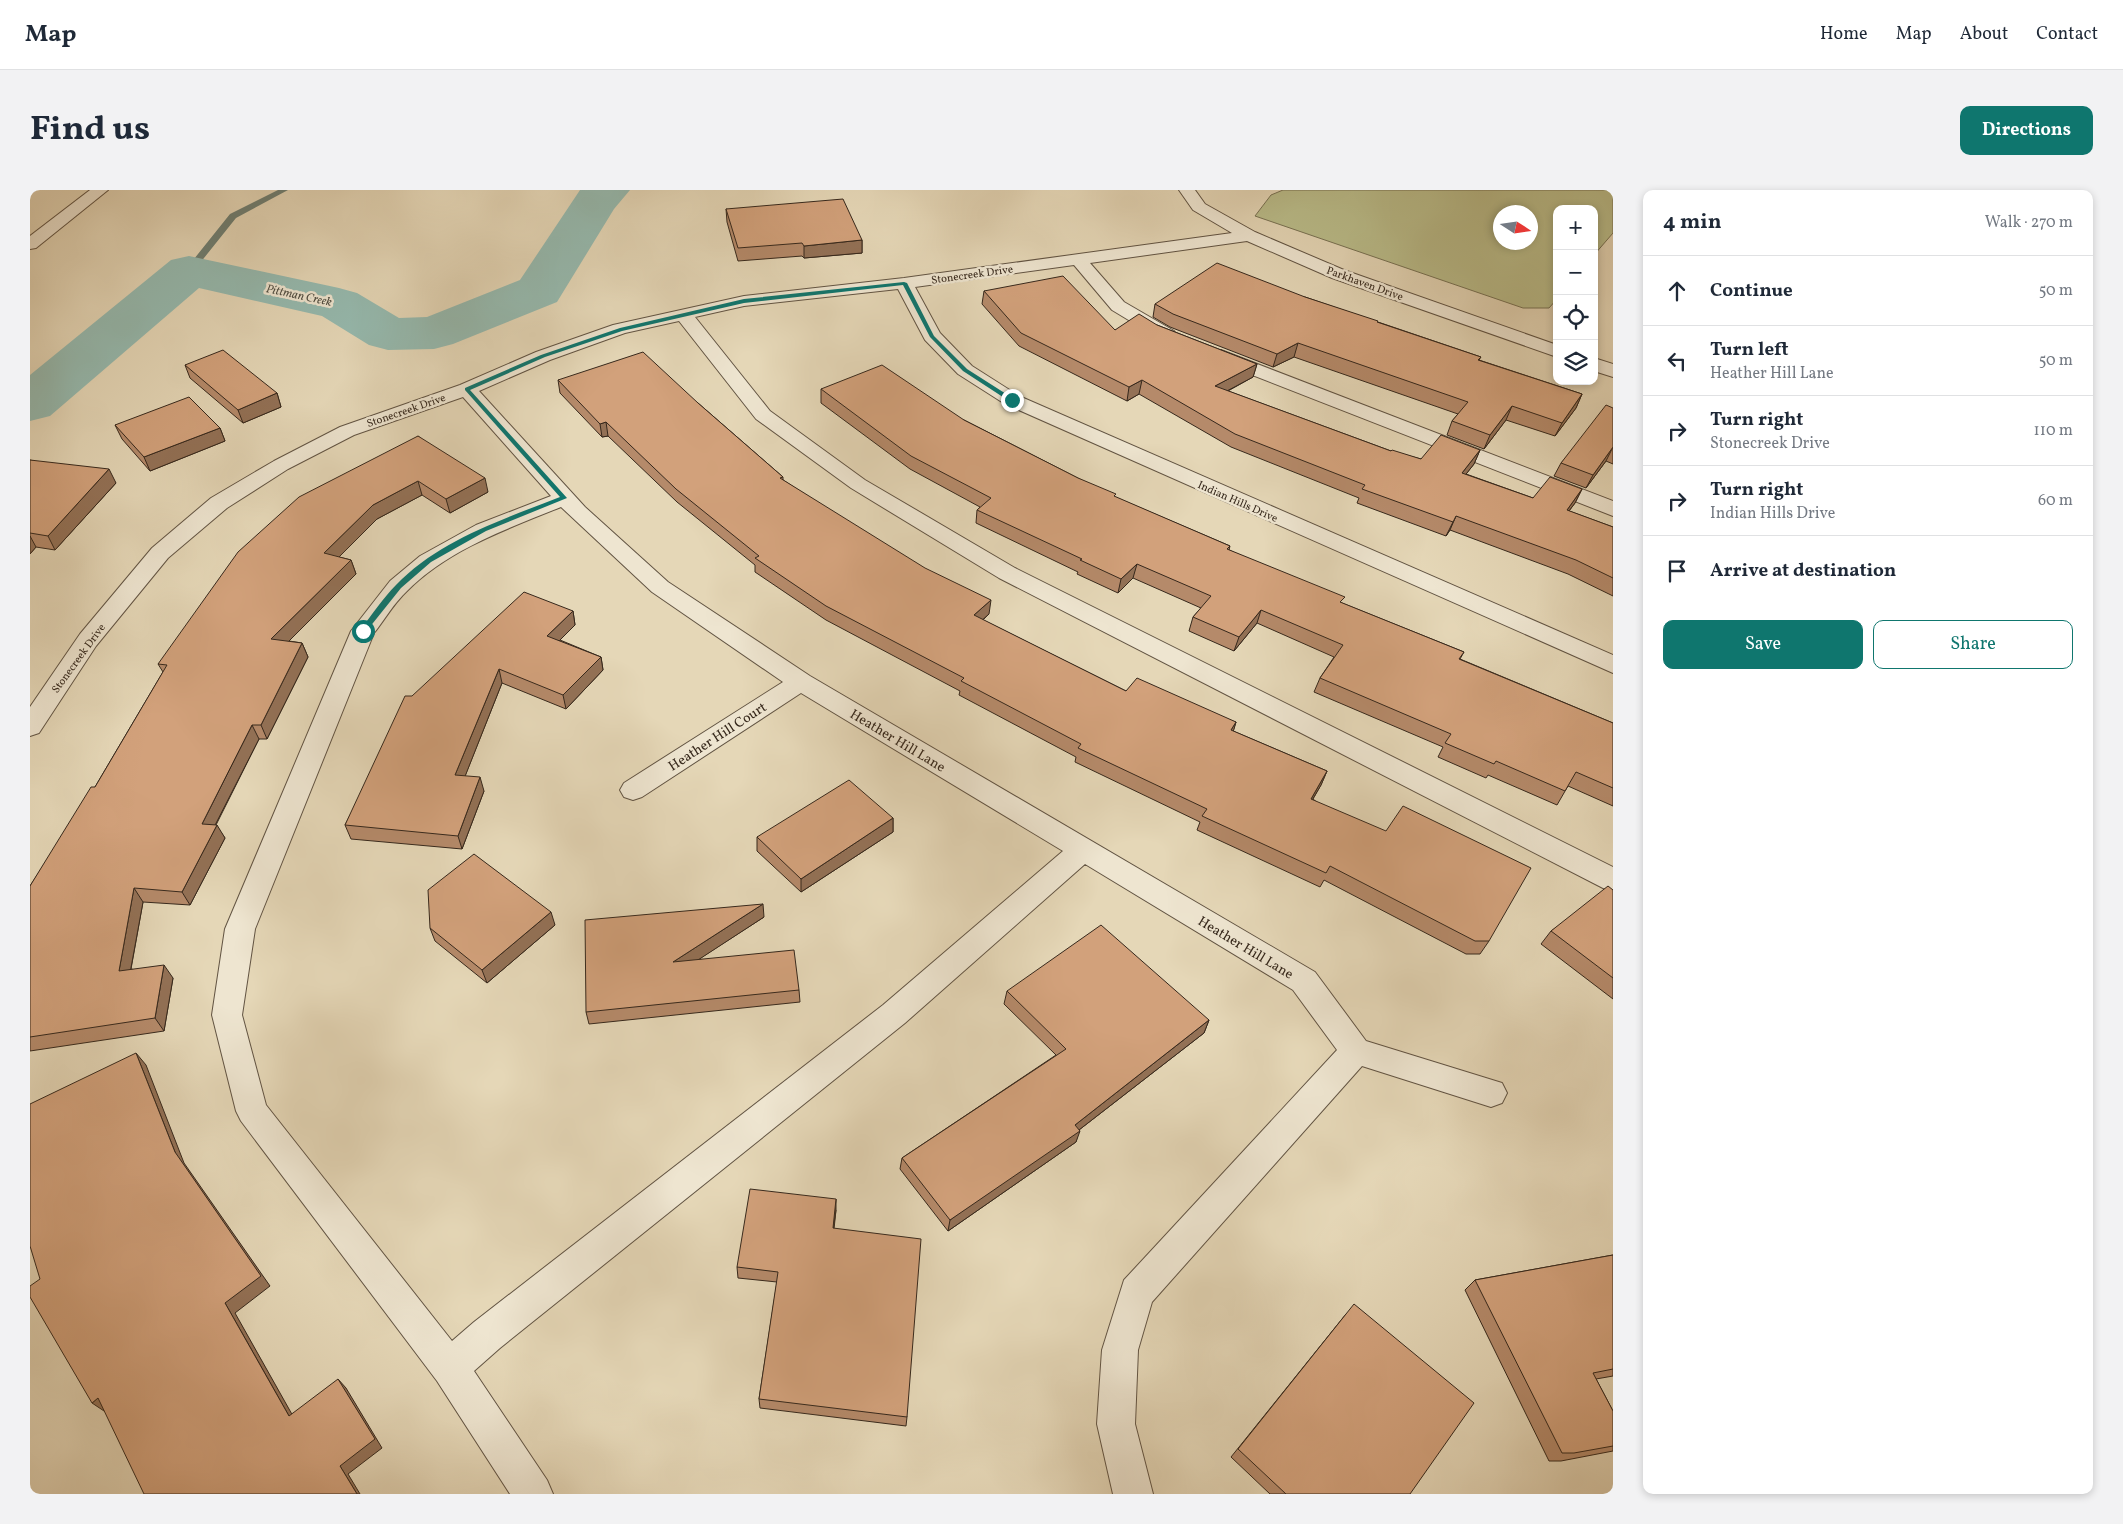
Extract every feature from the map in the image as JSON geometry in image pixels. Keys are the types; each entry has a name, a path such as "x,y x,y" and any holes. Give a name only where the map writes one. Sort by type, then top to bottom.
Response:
{"street":[{"path":"30,244 100,190"},
{"name":"Parkhaven Drive","path":"1187,190 1199,207 1249,236 1338,274 1553,350"},
{"name":"Stonecreek Drive","path":"30,727 88,640 160,553 219,503 281,465 347,431 467,389 543,356 620,329 744,301 904,283 1249,236"},
{"path":"1078,259 1118,306 1162,333 1613,509"},
{"name":"Indian Hills Drive","path":"904,283 932,336 965,370 1012,400 1613,665"},
{"path":"684,315 762,414 858,484 1007,573 1613,880"},
{"path":"1598,365 1613,371"},
{"name":"Heather Hill Lane","path":"467,389 577,512 660,587 801,682 1304,982 1356,1051"},
{"path":"533,1494 450,1368 252,1112 226,1015 240,929 363,631 398,586 428,561 484,530 564,498"},
{"name":"Heather Hill Court","path":"633,790 801,682"},
{"path":"450,1368 487,1336 894,1014 1083,850"},
{"path":"1133,1494 1116,1424 1120,1350 1137,1292 1356,1051 1491,1093"}],"green space":[{"path":"1283,190 1613,190 1613,233 1598,250 1598,205 1553,205 1553,304 1549,308 1523,308 1255,216 1271,195"}],"building":[{"path":"843,199 862,240 804,246 802,243 738,248 726,209"},
{"path":"1217,263 1305,297 1481,357 1478,360 1582,394 1562,423 1512,406 1490,435 1452,421 1468,402 1298,343 1277,354 1173,314 1155,304"},
{"path":"1063,276 1115,330 1139,314 1157,325 1257,364 1215,386 1391,451 1421,459 1441,435 1480,450 1462,473 1533,498 1550,477 1582,489 1567,510 1613,527 1613,578 1576,560 1456,516 1453,522 1362,489 1365,485 1235,434 1142,380 1129,387 1021,333 984,291"},
{"path":"223,350 277,393 238,410 185,365"},
{"path":"643,352 783,477 780,478 925,568 991,600 974,615 1126,691 1137,678 1236,722 1231,730 1327,771 1311,799 1386,831 1403,806 1531,868 1489,941 1475,941 1330,866 1326,873 1202,816 1207,809 1078,748 1081,744 961,681 964,678 826,606 755,558 759,556 676,489 606,422 600,424 558,380"},
{"path":"882,365 964,420 1078,478 1116,494 1114,496 1230,546 1227,549 1345,597 1340,602 1464,652 1459,659 1613,723 1613,788 1576,772 1565,791 1496,761 1494,764 1445,743 1451,734 1320,678 1343,645 1261,610 1239,637 1193,617 1211,596 1137,564 1121,579 977,510 991,498 911,456 821,389"},
{"path":"189,397 220,428 144,457 115,425"},
{"path":"1606,405 1613,408 1613,447 1593,475 1561,463"},
{"path":"418,436 485,478 446,499 418,481 373,505 324,553 351,560 271,639 302,643 261,725 252,725 202,824 217,825 182,892 134,888 119,971 164,965 155,1018 30,1037 30,886 91,787 95,787 167,665 158,664 238,552 299,497"},
{"path":"30,460 109,469 48,536 30,533"},
{"path":"524,592 573,611 547,636 601,657 563,695 499,669 455,775 480,777 458,836 345,825 405,696 412,696"},
{"path":"849,780 893,818 801,879 757,837"},
{"path":"474,854 551,912 482,970 430,928 428,890"},
{"path":"1608,886 1613,890 1613,978 1551,931"},
{"path":"763,904 673,962 794,950 799,990 586,1012 585,920"},
{"path":"1101,925 1209,1020 1075,1125 1080,1131 950,1220 902,1158 1066,1049 1007,991"},
{"path":"136,1053 175,1152 261,1276 225,1303 289,1416 338,1379 375,1439 340,1466 357,1494 144,1494 98,1398 92,1403 30,1297 30,1286 40,1279 30,1246 30,1104"},
{"path":"750,1189 836,1199 833,1228 921,1239 907,1417 759,1399 778,1272 737,1267"},
{"path":"1613,1255 1613,1369 1593,1373 1613,1411 1613,1446 1574,1453 1562,1453 1475,1280"},
{"path":"1354,1304 1474,1403 1410,1494 1286,1494 1238,1449"}],"waterway":[{"path":"189,271 233,216 284,190"},
{"name":"Pittman Creek","path":"30,404 189,271 339,304 388,334 434,333 539,291 595,201 607,190"}],"route":[{"path":"363,631 398,586 428,561 484,530 564,498 467,389 543,356 620,329 744,301 904,283 932,336 965,370 1012,400"}]}
